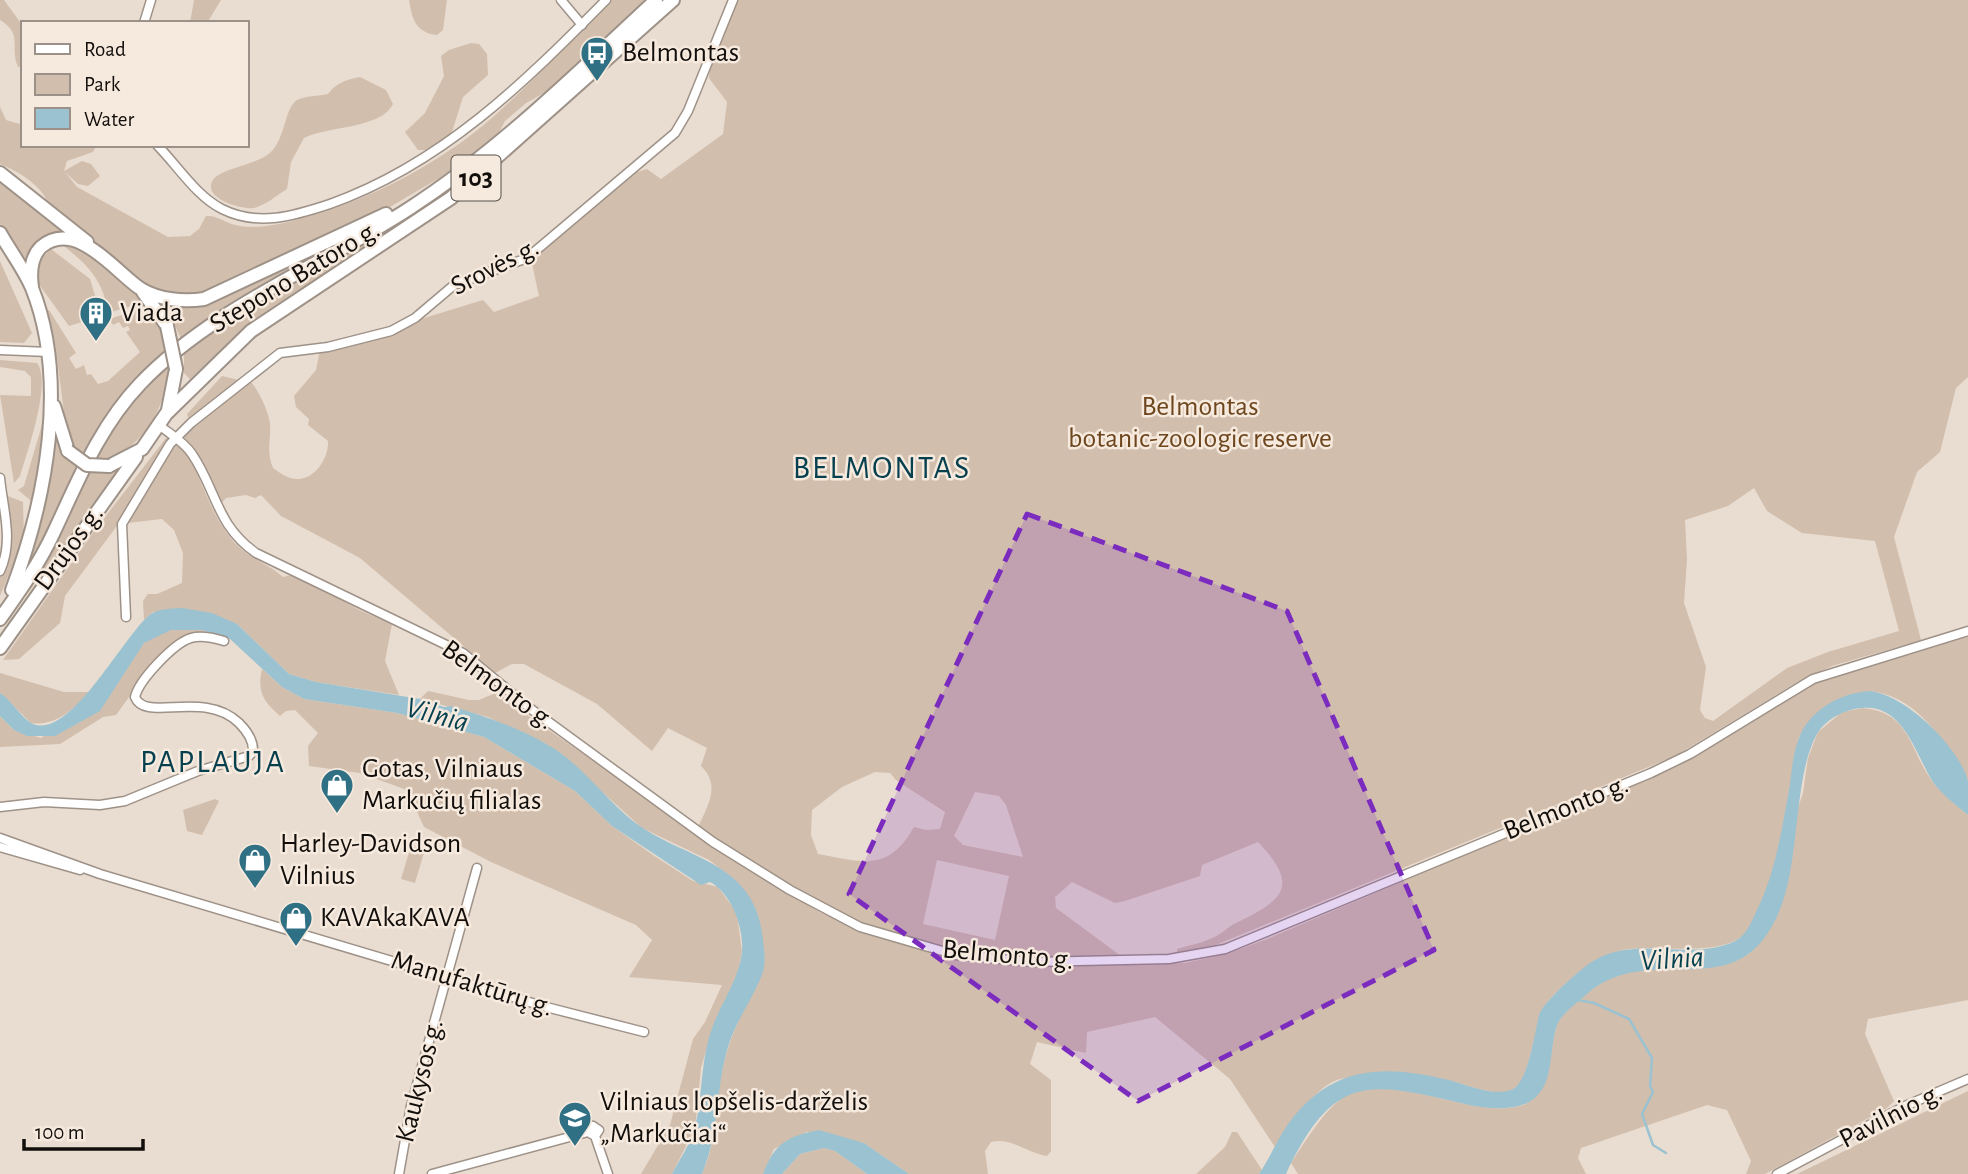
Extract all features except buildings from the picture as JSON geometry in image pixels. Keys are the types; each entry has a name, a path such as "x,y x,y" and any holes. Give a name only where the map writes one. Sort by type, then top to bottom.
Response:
{"main road":[{"name":"Stepono Batoro g.","path":"2,616 48,544 90,453 112,418 141,383 168,357 202,332 439,188 491,150 656,0"},
{"name":"Stepono Batoro g.","path":"163,419 251,331 451,198 673,0"},
{"name":"103","path":"0,173 101,253 141,289 180,300 215,296 439,188"},
{"name":"103","path":"0,233 32,287"},
{"name":"103","path":"101,253 76,242 50,242 40,249 33,259 30,274 32,287 48,352 52,396 60,434 68,450 87,465 109,466 142,449 163,419"},
{"path":"141,289 167,326 176,369 163,419"},
{"path":"2,616 33,531 52,396"},
{"name":"Drujos g.","path":"1,646 142,449"}],"street":[{"path":"145,21 150,0"},
{"path":"561,0 582,25"},
{"name":"Stepono Batoro g.","path":"159,147 210,202 247,217 293,217 391,180 476,124 606,0"},
{"name":"Srovės g.","path":"126,617 122,524 176,439 193,421 273,356 391,331 415,318 454,285 527,258 676,133 688,111 733,0"},
{"path":"0,350 48,352"},
{"name":"Belmonto g.","path":"163,419 176,439 193,456 223,522 242,543 256,553 463,653 525,704 703,835 835,916 895,939 956,954 997,960 1076,963 1169,959 1210,953 1242,943 1651,773 1690,754 1813,678 1968,631"},
{"path":"0,478 7,533 6,555 0,571"},
{"path":"0,807 44,802 100,804 125,801 198,771 249,756 253,751 251,739 230,714 203,705 149,710 141,706 135,697 157,665 187,640 202,637 224,641"},
{"name":"Manufaktūrų g.","path":"0,838 100,874 643,1032"},
{"name":"Manufaktūrų g.","path":"0,847 65,867 100,874"},
{"name":"Kaukysos g.","path":"399,1174 411,1106 477,868"},
{"name":"Pavilnio g.","path":"1777,1174 1906,1106 1968,1079"},
{"path":"432,1174 592,1134 608,1174"}],"highlighted area":[{"path":"1027,514 1287,611 1434,950 1138,1101 849,894"}],"green space":[{"path":"0,0 4,0 21,23 21,67 18,67 16,60 12,31 0,20"},
{"path":"194,0 221,0 208,21 190,21"},
{"path":"409,0 447,0 443,30 437,35 420,28 414,19"},
{"path":"611,0 649,0 553,88 526,103 505,121 495,140 470,160 390,207 221,288 194,294 176,294 149,286 48,205 46,198 29,180 0,164 0,107 6,120 21,124 21,147 96,147 93,152 67,161 64,171 82,161 91,164 100,176 88,186 78,184 65,172 77,187 168,237 190,236 199,229 206,216 242,226 278,224 340,206 421,168 471,135 524,88"},
{"name":"Belmontas botanic-zoologic reserve","path":"733,0 1968,0 1968,377 1956,388 1940,452 1917,472 1894,537 1921,640 1832,666 1799,681 1675,756 1206,949 1177,953 1177,949 1214,937 1252,915 1275,899 1281,891 1279,870 1258,842 1202,865 1200,876 1125,901 1115,903 1072,882 1055,897 1056,908 1121,956 1054,958 955,949 890,933 816,903 698,827 711,796 710,781 701,766 707,748 668,728 652,751 597,704 524,664 512,664 495,673 360,558 281,516 261,495 255,498 246,495 226,498 219,506 195,454 184,437 191,428 187,414 222,376 252,383 269,419 269,451 273,468 292,478 311,475 324,460 328,441 308,425 309,419 296,407 294,396 316,370 320,350 483,300 494,312 539,296 531,259 637,172 647,169 661,179 723,134 727,102 709,78 712,49","holes":["1754,488 1767,511 1802,533 1875,541 1899,631 1828,652 1787,668 1713,721 1705,718 1700,710 1706,667 1684,603 1687,560 1685,520 1728,506","875,772 890,773 896,780 945,812 940,829 914,827 894,852 873,861 848,860 818,854 811,835 812,810 842,787","975,792 999,796 1006,805 1023,857 963,845 954,836","937,860 1009,876 995,940 923,924"]},
{"path":"471,43 479,44 487,54 488,75 463,97 451,135 425,150 418,150 405,132 425,113 444,76 441,56 449,50"},
{"path":"360,77 386,90 393,104 387,112 366,123 304,138 291,162 287,189 263,205 254,208 241,207 224,202 213,192 211,186 217,176 271,152 276,146 290,109 297,100 328,94 342,82"},
{"path":"0,179 68,233 29,256 24,267 0,224"},
{"path":"436,198 439,201 249,326 190,379 184,373 184,353 209,333"},
{"path":"353,235 182,341 165,304 216,300"},
{"path":"61,244 84,252 145,302 108,313 102,291 92,273"},
{"path":"51,249 90,279 101,316 69,326 38,283 39,261"},
{"path":"0,261 32,333 24,343 0,342"},
{"path":"148,307 164,331 168,351 84,457 67,436 57,358 46,311 49,310 76,353 69,358 76,369 84,365 87,375 91,374 98,384 108,381 140,352 126,332 130,330 128,326 123,328 119,322 113,325 109,319"},
{"path":"0,360 37,363 41,373 42,386 37,418 20,476 14,483 0,395 31,396 31,377 25,371 0,367"},
{"path":"169,364 163,397 148,427 125,450 94,460 129,407"},
{"path":"44,418 33,517 30,500 18,490 24,486"},
{"path":"53,426 65,455 79,468 28,569 43,511"},
{"path":"166,438 168,439 119,523 65,596 60,623 19,659 3,660 92,534"},
{"path":"177,446 188,454 215,515 243,551 283,577 295,574 361,611 392,624 385,661 399,695 316,682 289,674 237,624 153,612 144,620 143,601 148,594 157,594 182,583 183,553 174,530 162,519 127,523 172,448"},
{"path":"119,470 27,594 25,593 87,471"},
{"path":"8,496 23,502 24,538 0,596 0,573 12,542"},
{"path":"180,628 202,630 229,639 194,635 137,686 116,715 103,717 60,744 0,747 0,716 14,730 41,738 128,665 144,643 161,632"},
{"path":"1968,635 1968,781 1929,724 1902,702 1887,695 1870,691 1799,737 1775,865 1758,912 1747,931 1724,945 1692,949 1629,949 1607,955 1586,967 1558,991 1545,1007 1525,1074 1514,1089 1490,1091 1432,1079 1340,1079 1322,1089 1313,1098 1275,1147 1230,1079 1155,1017 1087,1032 1086,1053 1037,1042 1030,1064 1051,1080 1051,1151 1047,1156 1012,1143 991,1142 985,1151 988,1174 909,1174 864,1143 807,1132 774,1149 763,1174 702,1174 710,1149 729,1045 763,971 744,891 734,879 709,860 642,828 558,752 488,717 420,699 428,691 469,700 479,700 498,692 514,706 743,865 821,913 877,937 968,960 1056,966 1185,963 1226,954 1265,940 1686,761 1799,690 1825,677"},
{"path":"262,669 282,687 304,699 397,713 484,737 575,791 612,826 693,881 718,887 737,913 742,952 738,973 712,1030 701,1068 695,1128 672,1174 641,1174 670,1125 693,1039 705,1022 722,985 629,977 652,940 636,925 491,862 424,827 407,790 360,773 309,766 308,746 318,733 295,710 286,711 280,716 269,706 261,690"},
{"path":"0,673 64,692 90,692 71,710 56,719 31,723 0,693"},
{"path":"1863,708 1880,711 1901,726 1936,786 1968,815 1968,1000 1868,1019 1865,1034 1894,1101 1887,1108 1765,1174 1746,1174 1751,1161 1727,1110 1707,1105 1581,1148 1578,1158 1586,1174 1298,1174 1291,1163 1310,1134 1342,1098 1358,1090 1376,1087 1397,1089 1489,1108 1520,1106 1532,1100 1545,1082 1555,1034 1562,1016 1603,982 1619,973 1748,955 1803,793 1808,758 1818,732 1842,712"},
{"path":"215,799 219,801 202,835 187,831 183,810"},
{"path":"420,840 427,842 415,883 401,879 411,846 418,847"},
{"path":"1968,1091 1968,1174 1797,1174"},
{"path":"1232,1132 1237,1132 1262,1170 1259,1174 1196,1174 1225,1147"},
{"path":"824,1148 835,1151 867,1174 782,1174 800,1154"}],"water":[{"name":"Vilnia","path":"182,608 212,613 237,624 289,674 316,682 420,699 444,707 451,706 534,737 569,760 633,821 714,865 732,877 747,893 757,913 763,940 764,968 729,1044 721,1077 712,1142 702,1174 672,1174 694,1131 707,1043 740,962 742,943 739,922 718,887 710,882 701,885 612,826 575,791 484,737 397,713 304,699 282,687 230,639 202,630 171,630 144,643 100,711 55,736 27,736 14,730 0,716 0,693 31,723 46,725 62,717 96,683 151,614"},
{"name":"Vilnia","path":"1870,691 1899,702 1943,739 1963,768 1968,781 1968,815 1949,800 1933,782 1907,733 1888,714 1876,709 1862,708 1836,716 1817,734 1804,771 1792,862 1782,904 1765,937 1744,957 1721,966 1641,971 1614,978 1588,993 1560,1019 1548,1076 1539,1094 1531,1101 1509,1108 1492,1108 1406,1091 1381,1089 1359,1092 1339,1100 1321,1116 1304,1140 1286,1174 1259,1174 1288,1124 1322,1090 1341,1080 1381,1071 1402,1072 1449,1080 1487,1091 1511,1090 1517,1086 1526,1068 1542,1009 1564,985 1595,960 1629,949 1701,949 1718,947 1739,938 1746,932 1769,881 1781,833 1795,749 1804,728 1828,704 1848,695"},
{"path":"819,1130 864,1143 909,1174 867,1174 835,1151 824,1148 800,1154 782,1174 763,1174 772,1155 783,1143 798,1135"}],"waterway":[{"path":"1578,1000 1594,1003 1629,1019 1652,1058 1650,1086 1653,1092 1642,1114 1653,1145 1666,1153"}],"place":[{"name":"Belmontas","path":"597,83"},
{"name":"Viada","path":"96,343"},
{"name":"Gotas, Vilniaus Markučių filialas","path":"337,815"},
{"name":"Harley-Davidson Vilnius","path":"255,890"},
{"name":"KAVAkaKAVA","path":"296,948"},
{"name":"Vilniaus lopšelis-darželis „Markučiai“","path":"575,1148"}],"district":[{"name":"BELMONTAS","path":"882,468"},
{"name":"PAPLAUJA","path":"213,762"}]}
